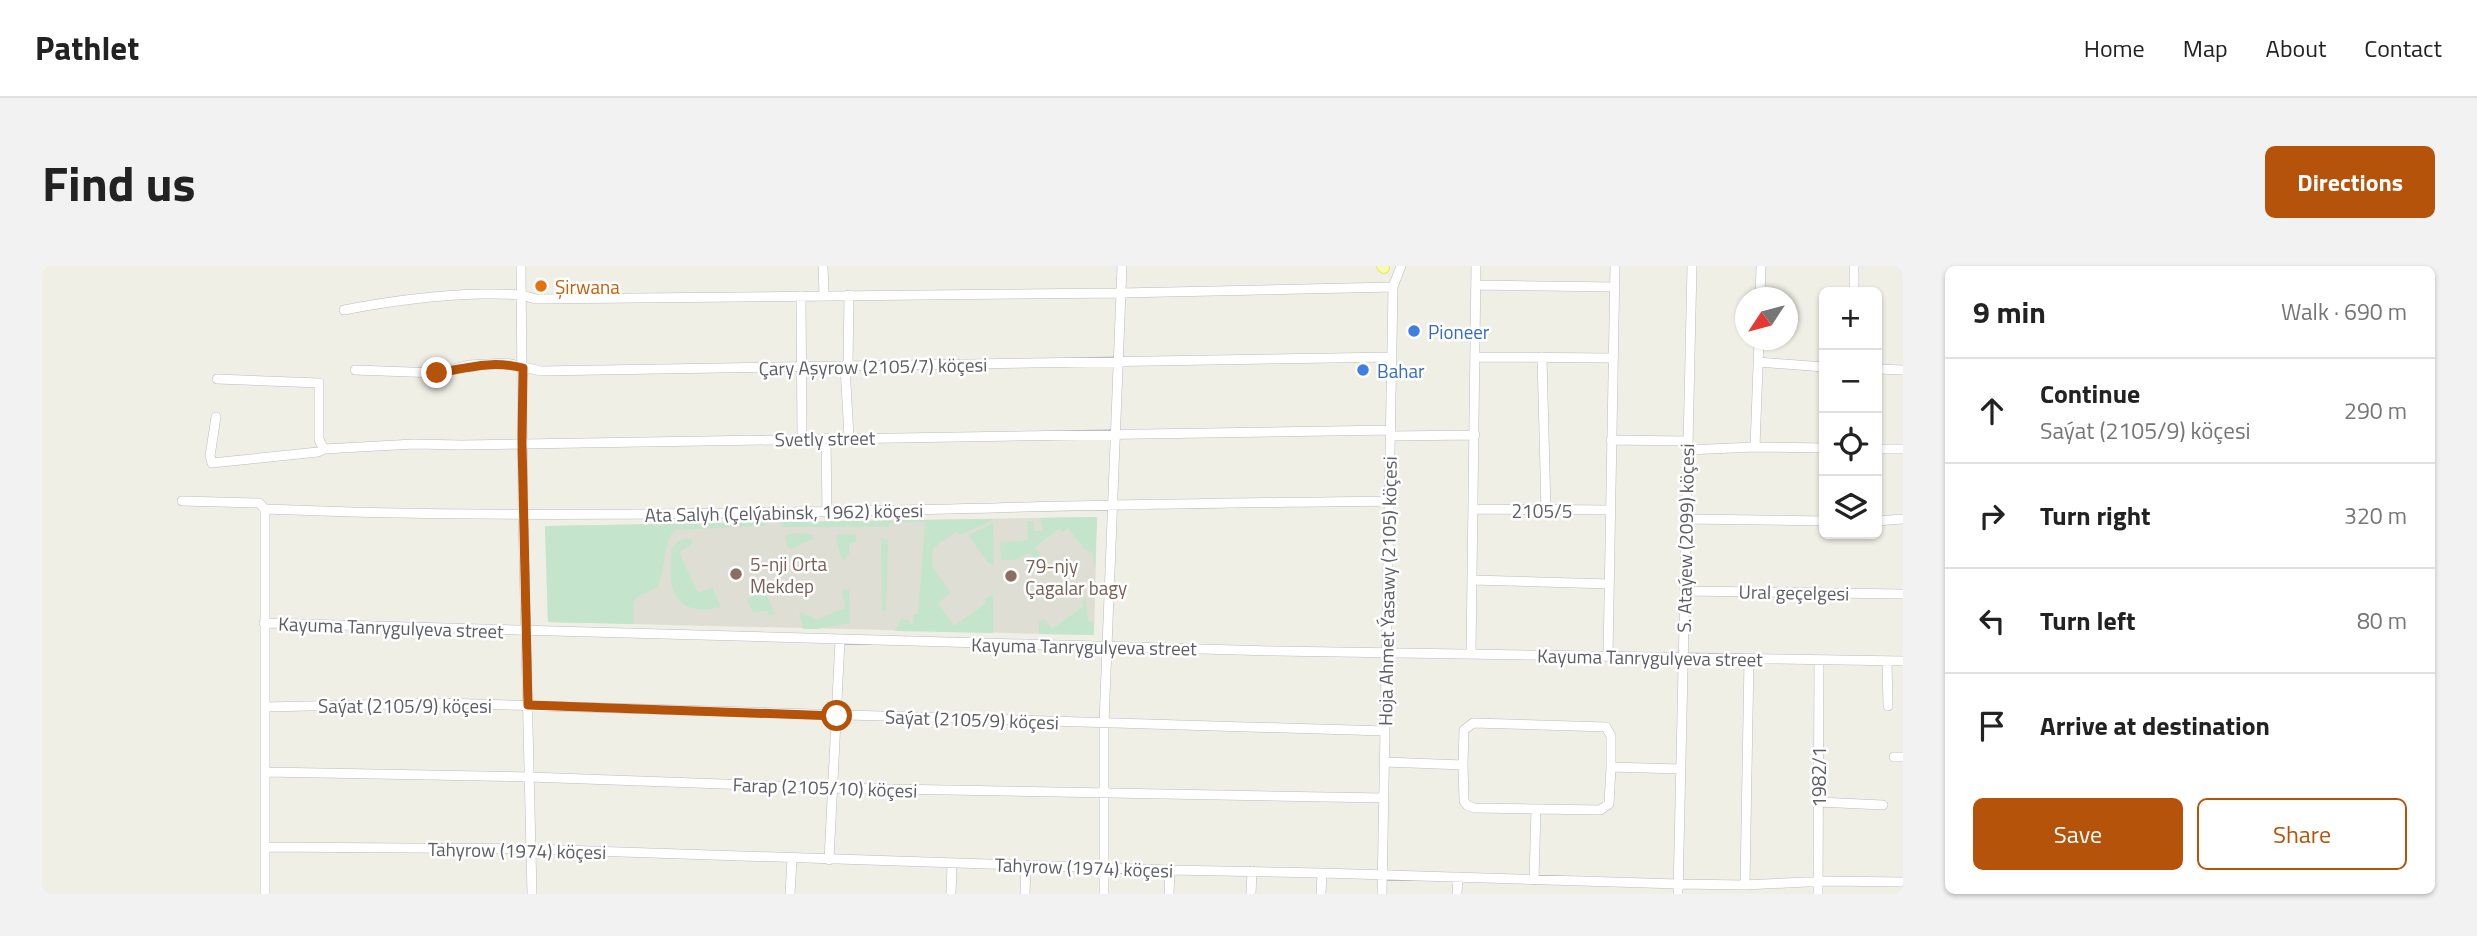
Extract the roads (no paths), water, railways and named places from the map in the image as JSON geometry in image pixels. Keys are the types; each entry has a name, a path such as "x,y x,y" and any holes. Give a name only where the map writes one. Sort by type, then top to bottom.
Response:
{"street":[{"path":"521,266 523,515 532,894"},
{"path":"823,266 824,296"},
{"path":"1104,894 1104,723 1122,266"},
{"name":"Hoja Ahmet Ýasawy (2105) köçesi","path":"1382,894 1393,287 1401,266"},
{"path":"1471,654 1476,266"},
{"path":"1608,656 1615,266"},
{"name":"S. Ataýew (2099) köçesi","path":"1678,889 1692,266"},
{"path":"1760,287 1761,266"},
{"path":"1854,266 1854,287"},
{"name":"Hoja Ahmet Ýasawy (2105) köçesi","path":"1383,267 1393,287"},
{"path":"1476,285 1615,287"},
{"path":"344,310 412,298 520,294 536,299 1121,293 1393,287"},
{"path":"849,295 849,437"},
{"path":"801,296 802,438"},
{"path":"1755,447 1759,350"},
{"name":"Çary Aşyrow (2105/7) köçesi","path":"355,370 437,373 470,365 506,363 541,371 1392,357"},
{"path":"1476,357 1613,358"},
{"path":"1542,357 1546,510"},
{"path":"1758,362 1819,367"},
{"path":"1882,369 1903,370"},
{"path":"217,379 316,382 320,386 319,440 324,449"},
{"name":"Svetly street","path":"216,417 210,456 212,463 318,452 324,449 414,444 1115,433 1475,435"},
{"path":"825,438 827,512"},
{"path":"1611,440 1687,445 1819,448"},
{"path":"1882,449 1903,449"},
{"name":"Ata Salyh (Çelýabinsk, 1962) köçesi","path":"182,501 259,503 265,509 523,515 827,512 1389,500"},
{"path":"265,509 265,894"},
{"name":"2105/5","path":"1474,509 1610,510"},
{"path":"1685,519 1819,521"},
{"path":"1882,521 1903,519"},
{"path":"1473,580 1609,584"},
{"name":"Ural geçelgesi","path":"1684,591 1903,594"},
{"name":"Kayuma Tanrygulyeva street","path":"264,623 1107,647 1903,662"},
{"path":"829,860 840,640"},
{"path":"1745,885 1749,659"},
{"name":"1982/1","path":"1818,894 1819,660"},
{"path":"1887,661 1888,706"},
{"name":"Saýat (2105/9) köçesi","path":"265,707 368,703 528,705 1385,731"},
{"path":"1473,723 1606,727 1611,736 1611,766 1609,800 1604,809 1470,808 1464,801 1464,730 1473,723"},
{"path":"1385,762 1463,765"},
{"path":"1611,766 1681,769"},
{"name":"Farap (2105/10) köçesi","path":"266,772 530,777 834,788 1383,798"},
{"path":"1818,802 1883,805"},
{"path":"1534,880 1536,809"},
{"name":"Tahyrow (1974) köçesi","path":"265,847 531,849 1026,866 1383,874 1616,882 1678,889 1818,881 1903,882"},
{"path":"790,894 792,859"},
{"path":"951,894 952,863"},
{"path":"1024,894 1026,866"},
{"path":"1169,894 1170,870"},
{"path":"1251,894 1252,871"},
{"path":"1321,894 1322,873"},
{"path":"1457,894 1458,877"},
{"path":"1616,882 1616,894"}],"place":[{"name":"Şirwana","path":"541,286"},
{"name":"Pioneer","path":"1414,331"},
{"name":"Bahar","path":"1363,370"},
{"name":"5-nji Orta Mekdep","path":"736,574"},
{"name":"79-njy Çagalar bagy","path":"1011,576"}]}
